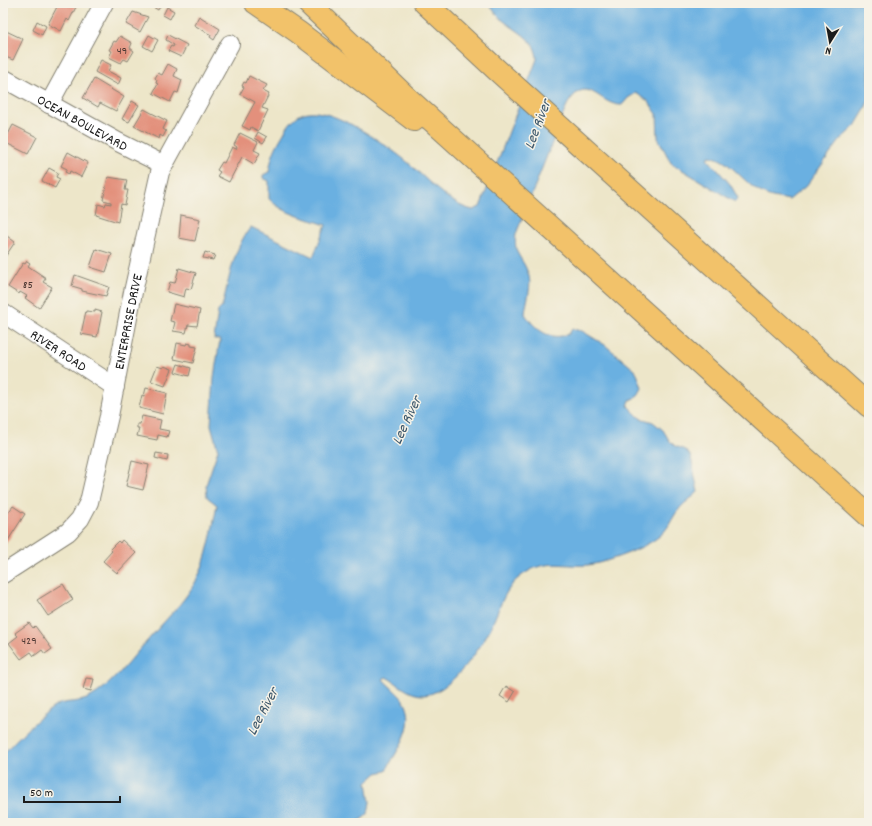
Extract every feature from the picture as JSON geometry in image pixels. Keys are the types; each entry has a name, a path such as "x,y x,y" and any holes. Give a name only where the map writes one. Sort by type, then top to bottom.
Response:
{"highway":[{"path":"256,3 298,32 410,118 479,164"},
{"path":"308,3 376,69 479,164 869,516"},
{"path":"425,3 514,86 869,406"},
{"path":"444,3 498,71"}],"street":[{"path":"49,104 104,3"},
{"name":"ENTERPRISE DRIVE","path":"3,574 68,532 80,519 92,490 115,387 136,277 160,172 230,44"},
{"name":"OCEAN BOULEVARD","path":"3,78 118,142 164,165"},
{"name":"RIVER ROAD","path":"3,313 115,387"}],"water":[{"name":"Lee River","path":"490,3 869,3 869,99 855,126 842,138 806,186 789,200 764,194 750,185 725,162 710,156 707,158 730,184 738,198 735,202 671,163 658,138 657,114 648,101 636,93 628,98 622,105 614,104 587,90 581,91 574,95 567,105 516,234 515,241 517,251 526,267 530,283 525,314 533,325 549,335 562,336 569,334 572,329 582,331 605,345 636,371 642,388 638,396 630,400 628,406 640,418 653,422 663,430 675,446 686,450 691,457 698,492 678,511 663,533 640,548 594,564 545,565 537,567 519,577 504,596 490,629 479,648 453,680 443,688 433,693 423,695 408,691 386,677 383,679 398,694 406,705 408,714 407,731 386,771 377,773 367,782 370,802 368,814 357,823 3,823 3,754 28,728 57,705 85,700 98,693 106,686 180,604 196,581 204,563 217,505 207,497 206,485 218,450 211,425 214,377 220,340 214,339 218,311 222,307 236,255 245,235 251,227 313,257 326,225 282,209 269,199 269,181 263,178 263,175 269,172 274,151 286,129 297,116 301,114 309,112 332,116 359,129 385,145 405,160 438,190 455,202 473,210 480,207 537,59 535,50 530,42 501,18 494,11"}],"building":[{"path":"53,3 78,3 69,21 67,19 61,31 48,24 58,5"},
{"path":"146,3 162,3 158,10"},
{"path":"167,7 174,11 170,19 163,15"},
{"path":"133,12 148,17 140,32 126,24"},
{"path":"199,16 220,29 214,40 210,37 211,35 194,25"},
{"path":"37,21 46,26 42,35 33,30"},
{"path":"4,30 23,39 13,60 3,56"},
{"path":"149,35 158,40 152,51 143,46"},
{"path":"168,35 187,45 181,57 168,51 171,46 173,47 174,45 166,40"},
{"path":"120,36 132,43 130,48 134,51 128,61 124,59 121,63 109,57 112,51 109,50 114,41 116,42"},
{"path":"101,60 111,65 108,71 121,78 118,85 95,72"},
{"path":"168,64 177,69 174,76 182,80 178,93 175,92 170,102 153,93 158,84 156,83 157,80 155,78 158,73 162,75"},
{"path":"249,76 267,85 263,91 269,94 262,108 268,110 258,131 251,127 250,130 242,126 255,102 240,94 244,87 242,86 244,82 246,83"},
{"path":"94,79 124,97 116,111 100,103 98,107 83,98"},
{"path":"132,101 139,105 129,122 122,119"},
{"path":"144,109 167,121 163,129 166,131 163,137 160,135 159,139 134,126"},
{"path":"13,125 37,137 28,154 4,142"},
{"path":"258,132 267,137 263,143 255,138"},
{"path":"240,133 258,142 254,150 260,153 254,164 242,157 229,182 217,176 220,172 217,170 222,162 224,163 232,147 236,149 237,147 234,145"},
{"path":"68,152 88,163 81,177 70,171 69,174 65,172 67,169 61,166"},
{"path":"49,168 58,173 56,177 60,179 55,188 42,181"},
{"path":"108,177 127,180 125,190 128,190 125,205 121,204 118,222 96,215 98,204 105,206 106,203 111,204 111,202 103,200"},
{"path":"181,215 200,219 195,241 179,238"},
{"path":"3,233 15,242 3,260"},
{"path":"96,249 112,254 106,272 90,267"},
{"path":"205,252 215,255 213,260 203,258"},
{"path":"27,261 30,263 28,266 46,278 43,282 52,287 39,308 25,298 27,296 20,292 19,294 8,287 23,263 25,264"},
{"path":"179,268 196,273 191,289 186,288 184,297 167,292 170,282 175,283"},
{"path":"75,275 109,287 106,296 82,291 82,289 72,286"},
{"path":"174,304 200,310 197,326 188,325 186,333 173,331 175,322 170,321"},
{"path":"95,310 102,312 97,337 81,334 86,311 95,312"},
{"path":"177,343 186,345 187,343 191,344 191,346 197,347 193,363 174,359"},
{"path":"178,364 191,368 189,376 175,372"},
{"path":"157,366 163,368 164,366 172,369 165,386 151,381"},
{"path":"146,388 167,393 163,414 139,408 142,395 144,396"},
{"path":"142,416 161,420 159,429 169,431 167,437 158,435 157,440 137,436 139,428 137,428 137,424 140,424"},
{"path":"156,453 168,455 167,461 155,458"},
{"path":"132,461 149,465 143,490 126,486"},
{"path":"13,506 25,514 5,545 3,544 3,516 5,517"},
{"path":"122,540 136,553 117,573 103,561 112,551 110,549 118,541 120,543"},
{"path":"63,584 73,600 48,616 37,600"},
{"path":"29,623 33,628 35,626 52,649 45,654 42,650 34,656 31,652 21,659 9,643 18,636 15,633"},
{"path":"86,678 94,679 91,691 83,689"},
{"path":"506,686 515,692 509,702 500,696"}]}
